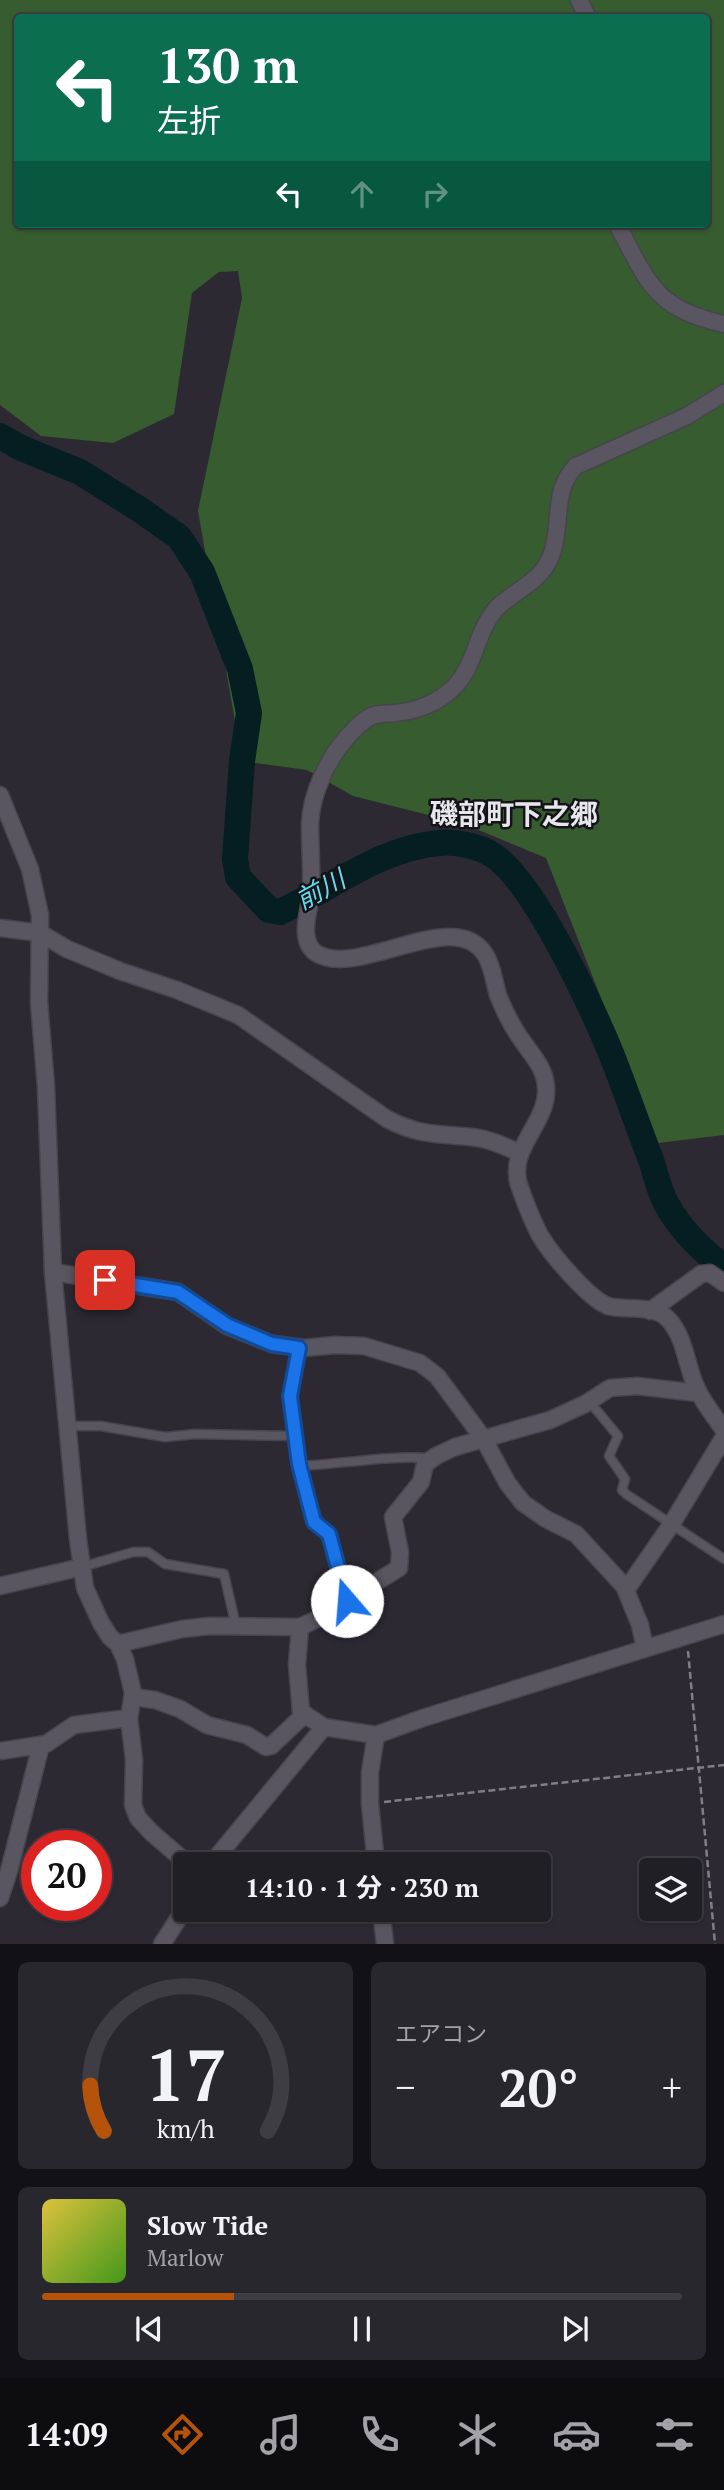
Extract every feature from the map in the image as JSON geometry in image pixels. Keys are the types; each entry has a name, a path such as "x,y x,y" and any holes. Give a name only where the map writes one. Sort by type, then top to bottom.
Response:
{"street":[{"path":"619,228 657,293 681,311 724,324"},
{"path":"724,393 687,416 611,452 584,461 569,473 561,493 554,546 548,564 538,577 505,600 491,614 483,626 466,674 435,702 416,709 373,715 363,721 343,742 328,765 314,800 310,822 311,895 306,931 312,950 325,957 340,960 444,937 476,942 487,957 499,996 517,1034 537,1059 544,1073 546,1100 520,1153 516,1169 519,1186 540,1235 589,1294 604,1305 662,1314 678,1332 698,1392 724,1430"},
{"path":"0,795 30,869 40,915 39,1002 46,1087 53,1272 66,1426 85,1588 101,1623 118,1644 125,1659 133,1697 129,1717 134,1760 133,1805 138,1818 174,1852"},
{"path":"0,928 40,933 67,949 110,967 239,1015 387,1119 404,1128 426,1134 493,1141 520,1153"},
{"path":"53,1272 178,1292 237,1330 272,1344 299,1348 364,1346 420,1363 436,1376 483,1438 502,1475 523,1503 546,1519 576,1534 596,1553 626,1590 640,1625 645,1648"},
{"path":"650,1311 701,1274 710,1273 724,1283"},
{"path":"118,1644 181,1629 300,1626 317,1619 399,1568 400,1552 393,1517 421,1482 425,1464 433,1458 483,1438 550,1420 610,1388 637,1386 698,1392"},
{"path":"626,1590 671,1525 724,1437"},
{"path":"0,1586 82,1567"},
{"path":"300,1626 297,1665 301,1712 324,1727 376,1735 724,1624"},
{"path":"133,1697 155,1700 180,1709 207,1726 247,1735 266,1747 271,1746 304,1714"},
{"path":"0,1751 46,1744 74,1726 129,1717"},
{"path":"221,1852 324,1727"},
{"path":"375,1852 370,1772 376,1735"},
{"path":"0,1898 41,1745"},
{"path":"162,1944 176,1922"},
{"path":"382,1922 385,1944"}],"lane":[{"path":"299,1348 290,1396 299,1466 314,1522 329,1534 347,1601"},
{"path":"589,1401 618,1436 609,1456 625,1479 622,1490 724,1559"},
{"path":"66,1426 101,1426 165,1437 195,1434 294,1436"},
{"path":"299,1466 364,1462 392,1457 433,1458"},
{"path":"82,1567 133,1552 148,1552 165,1564 224,1574 236,1626"}],"path":[{"path":"687,1635 715,1944"},
{"path":"370,1804 724,1765"}],"green space":[{"path":"0,0 724,0 724,1135 658,1143 546,858 464,824 353,796 307,770 242,761 198,511 242,298 238,271 219,272 192,293 174,414 113,443 41,436 0,405"}],"waterway":[{"name":"前川","path":"0,436 21,448 80,472 139,509 179,537 202,572 240,669 249,713 242,761 235,859 238,877 269,910 280,912 357,870 417,846 452,843 473,846 491,854 508,868 526,890 580,984 616,1066 667,1205 692,1239 724,1267"}],"district":[{"name":"磯部町下之郷","path":"514,813"}],"route":[{"path":"105,1280 178,1292 227,1325 246,1334 272,1344 299,1348 290,1396 299,1464 314,1522 329,1534 347,1601"}]}
